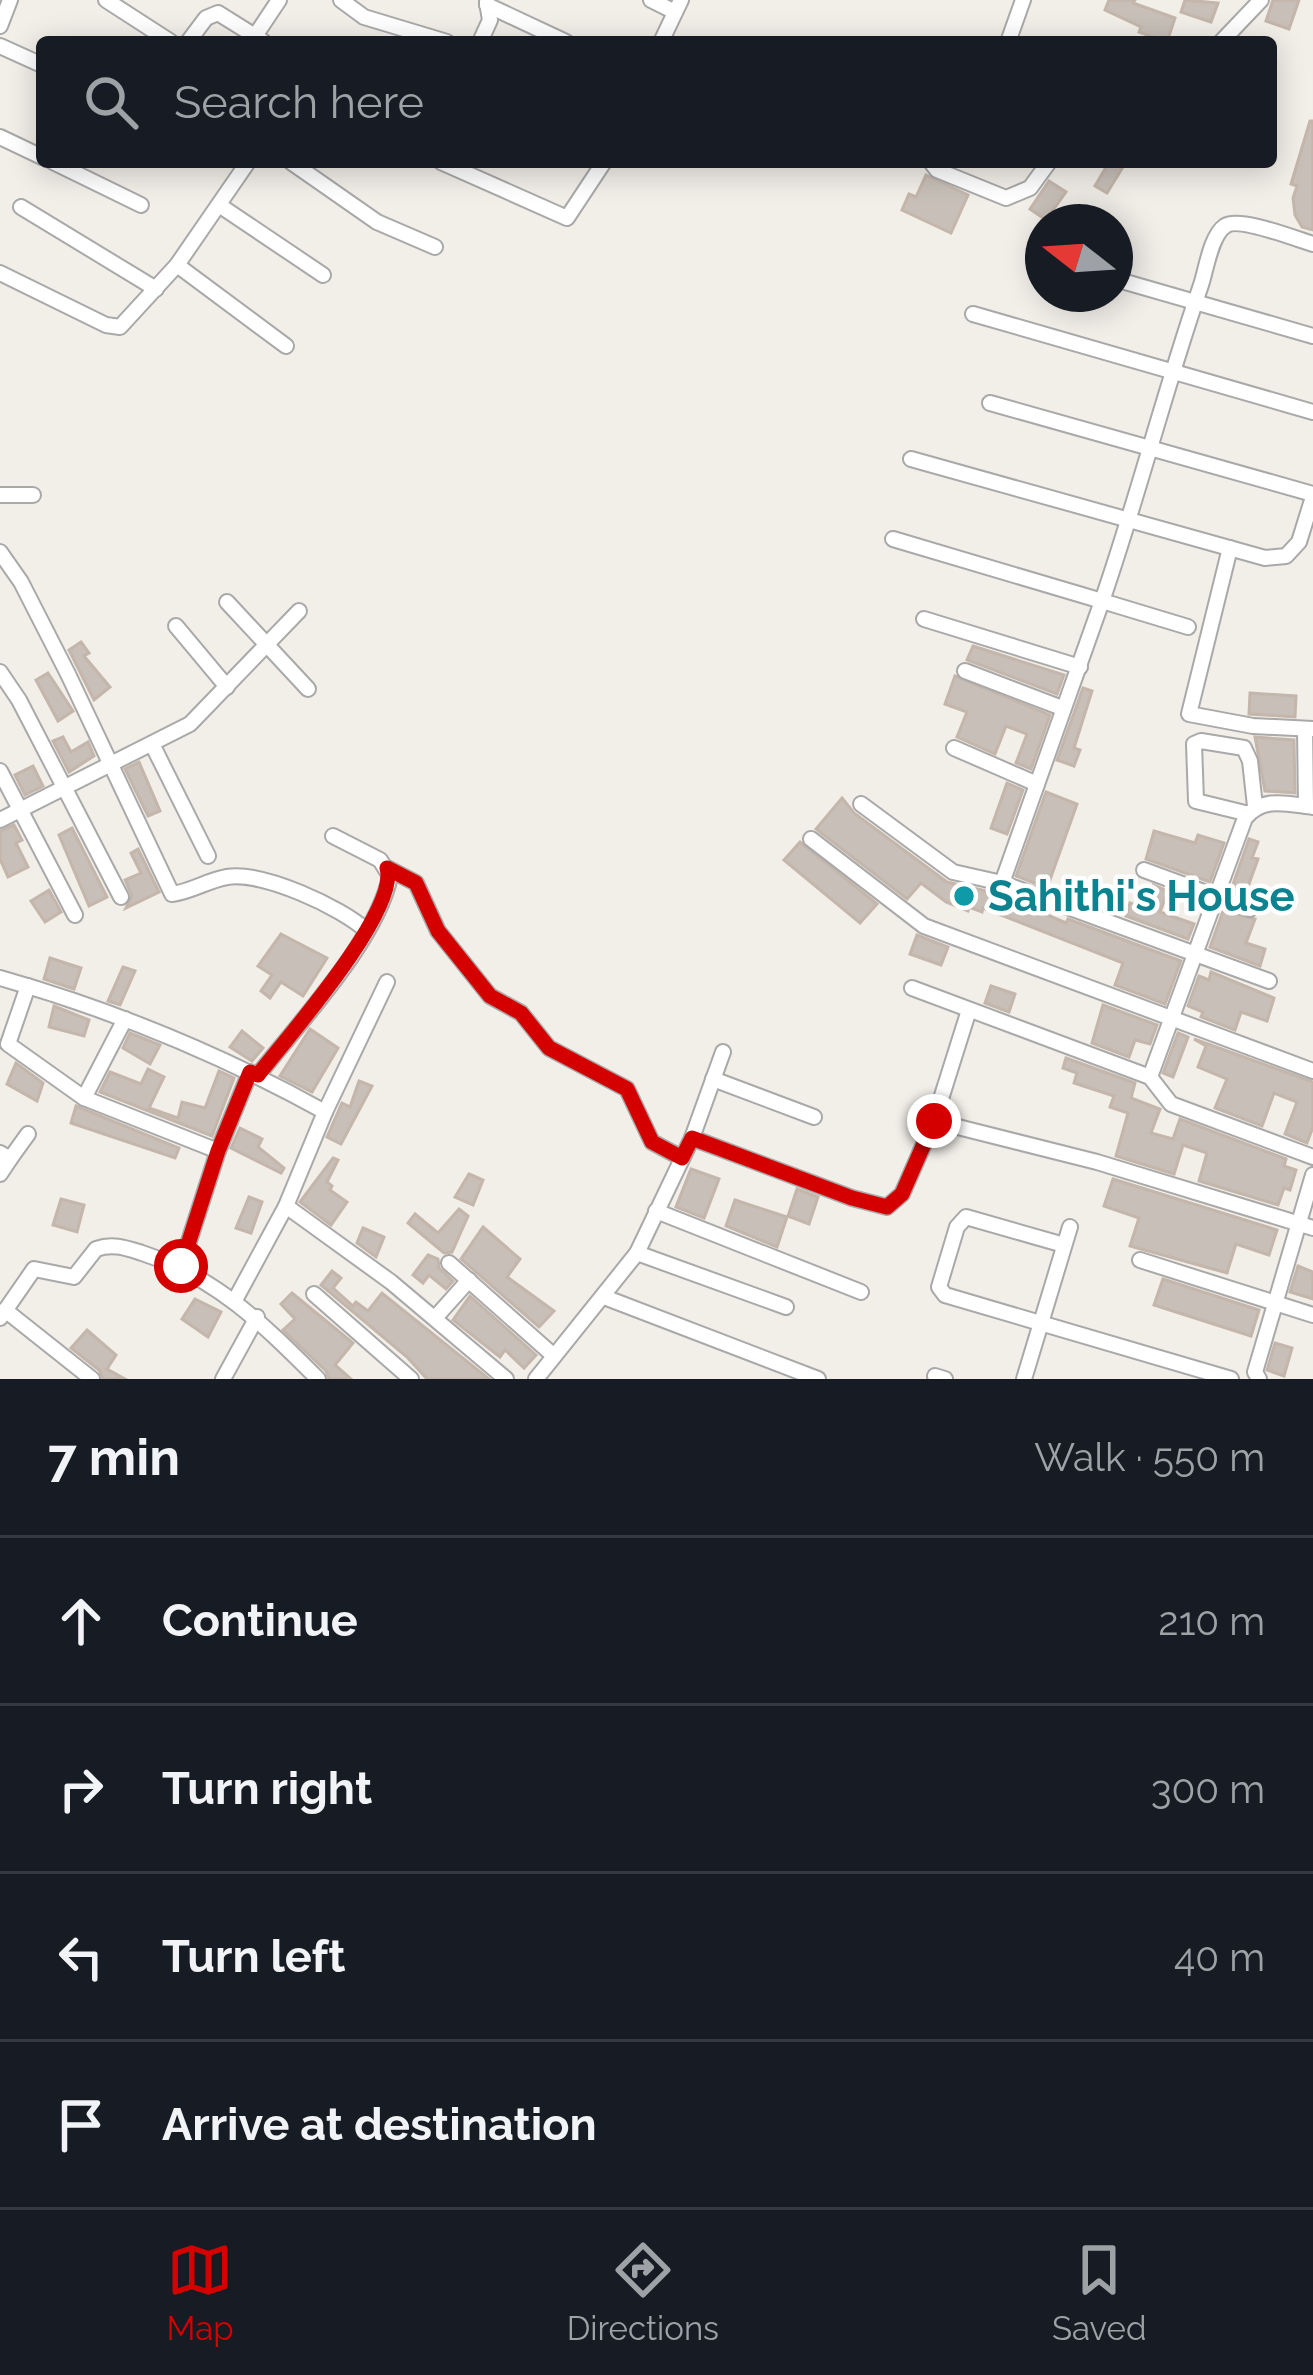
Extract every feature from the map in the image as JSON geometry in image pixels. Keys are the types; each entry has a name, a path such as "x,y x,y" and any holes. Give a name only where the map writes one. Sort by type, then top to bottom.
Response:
{"street":[{"path":"0,26 10,0"},
{"path":"106,0 162,36"},
{"path":"341,0 364,16 428,36"},
{"path":"651,0 678,6 665,36"},
{"path":"1011,36 1023,0"},
{"path":"1227,36 1261,0"},
{"path":"258,36 270,3"},
{"path":"483,36 490,20 487,3"},
{"path":"487,3 554,36"},
{"path":"192,36 206,18 218,13 250,36"},
{"path":"0,46 36,62"},
{"path":"0,136 36,154"},
{"path":"65,168 141,205"},
{"path":"0,273 106,325 120,327 177,266 244,168"},
{"path":"300,168 377,222 435,248"},
{"path":"454,168 567,218 601,168"},
{"path":"936,168 1006,198 1030,188 1045,168"},
{"path":"219,205 323,274"},
{"path":"21,207 156,289"},
{"path":"1002,883 1130,520 1195,302 1225,226 1238,222 1313,244"},
{"path":"177,266 286,346"},
{"path":"1133,284 1313,336"},
{"path":"973,314 1313,412"},
{"path":"911,459 1265,558 1286,556 1299,542 1313,495 990,404"},
{"path":"0,495 33,495"},
{"path":"893,539 1188,627"},
{"path":"1150,1077 1252,810 1250,761 1244,748 1194,744 1196,801 1252,810 1264,802 1310,806 1309,729 1252,726 1189,714 1230,548"},
{"path":"0,552 31,601 172,893 222,877 261,877 367,932"},
{"path":"227,602 308,689"},
{"path":"0,820 190,724 299,611"},
{"path":"925,619 1080,667"},
{"path":"176,626 227,687"},
{"path":"965,671 1062,709"},
{"path":"0,672 121,897"},
{"path":"152,744 208,856"},
{"path":"954,748 1037,784"},
{"path":"0,771 75,915"},
{"path":"861,804 953,872 1002,883 1269,981"},
{"path":"333,836 416,883 438,931 490,996 521,1013 549,1048 627,1089 652,1142 682,1158"},
{"path":"811,838 924,926 1313,1072"},
{"path":"181,1266 218,1151 254,1074 367,932 388,886 387,868"},
{"path":"1144,870 1250,910"},
{"path":"0,978 125,1018 254,1074 325,1112"},
{"path":"235,1300 286,1206 387,982"},
{"path":"28,986 4,1042 84,1098 218,1151"},
{"path":"912,988 1150,1077 1171,1104 1313,1157"},
{"path":"692,1138 887,1207 902,1194 934,1121 969,1010"},
{"path":"84,1098 125,1018"},
{"path":"536,1379 637,1253 692,1138 723,1052"},
{"path":"713,1079 814,1117"},
{"path":"934,1121 1097,1162 1306,1226"},
{"path":"0,1174 5,1156 28,1134"},
{"path":"1259,1379 1255,1372 1275,1303 1306,1226 1313,1175"},
{"path":"286,1206 435,1318 506,1379"},
{"path":"656,1210 861,1292"},
{"path":"1064,1245 972,1217 961,1220 939,1287 943,1293 1231,1379"},
{"path":"1024,1379 1070,1228"},
{"path":"92,1379 3,1314 29,1273 74,1276 96,1249 105,1246 181,1266 257,1317 318,1379"},
{"path":"637,1253 786,1307"},
{"path":"1140,1260 1313,1316"},
{"path":"449,1263 554,1356"},
{"path":"435,1318 469,1280"},
{"path":"314,1294 412,1379"},
{"path":"604,1297 777,1372 818,1379"},
{"path":"224,1379 257,1317"}],"building":[{"path":"1109,0 1135,0 1133,3 1175,18 1169,36 1150,36 1105,10"},
{"path":"1185,0 1218,3 1211,22 1181,12"},
{"path":"1273,0 1299,0 1289,29 1266,21"},
{"path":"1310,121 1313,230 1302,227 1295,215 1297,186 1291,184"},
{"path":"1106,168 1122,168 1107,193 1095,186"},
{"path":"926,175 968,195 951,233 902,210 909,194 916,197"},
{"path":"1049,181 1066,192 1057,204 1033,204"},
{"path":"81,642 89,653 84,656 110,687 94,700 69,650"},
{"path":"973,646 1064,675 1057,694 967,660"},
{"path":"48,673 73,711 58,721 36,680"},
{"path":"955,676 1050,715 1031,769 1016,763 1027,734 1006,726 995,754 957,737 967,712 945,704"},
{"path":"1083,688 1092,691 1074,748 1080,750 1074,766 1057,760"},
{"path":"1250,693 1296,696 1295,717 1249,714"},
{"path":"63,737 71,752 88,742 94,756 69,772 53,741"},
{"path":"1255,737 1294,740 1295,793 1265,791"},
{"path":"139,762 160,811 148,816 125,769"},
{"path":"33,766 43,786 25,795 15,775"},
{"path":"1007,783 1023,790 1007,834 991,828"},
{"path":"1046,792 1077,804 1047,888 1016,876"},
{"path":"842,798 854,813 947,882 999,894 1066,923 1068,919 1181,961 1165,1004 1115,985 1123,963 983,908 982,912 969,907 968,911 921,883 907,899 816,829"},
{"path":"14,825 22,840 16,843 28,867 8,877 0,859 0,831"},
{"path":"72,828 107,897 89,906 59,835"},
{"path":"1154,831 1195,843 1198,835 1224,843 1210,882 1146,859"},
{"path":"1249,839 1258,842 1252,858 1258,859 1245,895 1231,890"},
{"path":"800,842 877,904 860,923 784,860"},
{"path":"138,849 159,892 126,908 132,896 125,880 141,873 131,853"},
{"path":"1153,885 1168,891 1160,912 1194,924 1188,939 1126,916 1130,903 1144,908"},
{"path":"49,890 61,912 45,922 31,901"},
{"path":"1223,911 1255,919 1246,943 1265,949 1260,966 1210,947"},
{"path":"281,934 327,958 303,996 281,982 270,998 261,991 272,975 258,966"},
{"path":"917,935 948,947 941,965 910,954"},
{"path":"50,958 81,968 74,989 44,979"},
{"path":"123,967 135,971 120,1005 108,1001"},
{"path":"1211,972 1274,998 1267,1021 1241,1012 1235,1030 1201,1017 1203,1012 1188,1006 1199,976 1209,980"},
{"path":"991,986 1015,994 1009,1012 985,1003"},
{"path":"1103,1005 1157,1025 1150,1044 1135,1040 1129,1057 1092,1043"},
{"path":"54,1006 89,1020 84,1036 49,1027"},
{"path":"310,1029 338,1048 312,1092 280,1076"},
{"path":"242,1031 263,1048 252,1061 230,1047"},
{"path":"130,1033 160,1045 150,1064 123,1048"},
{"path":"1178,1033 1188,1037 1173,1077 1163,1073"},
{"path":"1194,1039 1313,1082 1313,1127 1307,1143 1285,1134 1297,1102 1274,1093 1262,1126 1215,1108 1227,1079 1198,1067 1206,1046"},
{"path":"1066,1058 1135,1083 1131,1098 1160,1109 1151,1133 1173,1139 1180,1119 1286,1159 1284,1166 1296,1170 1290,1190 1284,1188 1278,1205 1199,1181 1207,1153 1183,1145 1174,1174 1116,1156 1128,1113 1110,1107 1114,1096 1074,1083 1077,1073 1063,1068"},
{"path":"16,1063 43,1083 37,1101 7,1084"},
{"path":"148,1069 164,1077 149,1108 178,1118 182,1102 205,1108 219,1071 234,1078 212,1136 100,1092 110,1072 141,1084"},
{"path":"359,1081 372,1086 341,1144 327,1137 342,1103 350,1107"},
{"path":"76,1106 179,1148 175,1158 71,1123"},
{"path":"240,1128 262,1139 258,1147 284,1168 281,1173 231,1148"},
{"path":"333,1158 338,1160 327,1182 347,1202 331,1225 300,1202"},
{"path":"691,1169 719,1179 704,1218 676,1207"},
{"path":"469,1174 483,1180 473,1205 455,1197"},
{"path":"1113,1179 1277,1230 1269,1255 1236,1244 1227,1273 1130,1246 1139,1218 1104,1206"},
{"path":"797,1189 818,1197 809,1224 788,1216"},
{"path":"249,1197 262,1202 251,1233 236,1228"},
{"path":"61,1199 84,1205 77,1232 53,1225"},
{"path":"735,1200 787,1217 777,1247 726,1226"},
{"path":"459,1209 468,1216 452,1252 444,1253 408,1223 415,1214 438,1233"},
{"path":"483,1227 520,1259 507,1277 554,1311 539,1327 461,1259"},
{"path":"363,1228 384,1237 376,1257 357,1243"},
{"path":"428,1255 438,1259 439,1268 453,1281 446,1289 429,1275 423,1283 413,1275"},
{"path":"1298,1266 1313,1272 1313,1299 1290,1292"},
{"path":"332,1271 341,1278 333,1288 353,1306 356,1302 368,1311 382,1293 489,1379 427,1379 321,1285"},
{"path":"1163,1279 1259,1310 1251,1336 1154,1305"},
{"path":"292,1293 353,1343 335,1365 351,1379 329,1379 283,1330 295,1319 281,1304"},
{"path":"470,1296 536,1355 524,1368 505,1350 500,1357 453,1320"},
{"path":"195,1299 221,1312 208,1337 182,1319"},
{"path":"87,1330 116,1355 107,1369 125,1379 103,1379 99,1370 71,1348"},
{"path":"1275,1343 1292,1348 1284,1376 1267,1370"}],"place":[{"name":"Sahithi's House","path":"964,896"}],"route":[{"path":"181,1266 218,1151 250,1072 258,1075 362,940 388,886 387,868 416,883 438,931 490,996 521,1013 549,1048 627,1089 652,1142 682,1158 692,1138 887,1207 902,1194 934,1121"}]}
